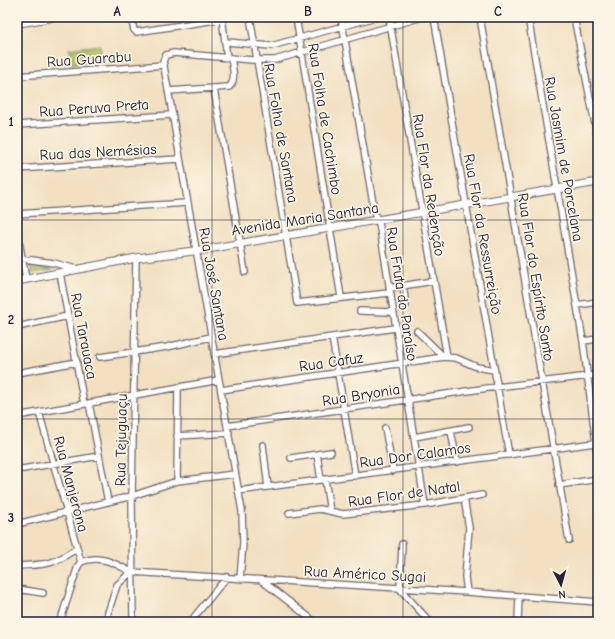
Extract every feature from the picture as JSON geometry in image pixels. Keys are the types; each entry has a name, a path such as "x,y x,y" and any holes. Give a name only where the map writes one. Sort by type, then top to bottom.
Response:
{"main road":[{"path":"21,21 51,17"}],"street":[{"path":"131,17 134,30 136,32 222,18 234,80 232,85 225,88 168,91"},
{"name":"Rua Folha de Santana","path":"250,17 297,303 389,290 433,281"},
{"name":"Rua Folha de Cachimbo","path":"296,17 341,297"},
{"name":"Rua Fruta do Paraíso","path":"341,17 378,220 392,312 420,467 425,505"},
{"path":"227,42 271,46 376,17"},
{"name":"Rua Flor da Redenção","path":"389,17 445,357"},
{"path":"164,65 164,58 169,54 174,53 257,60 275,60 422,17"},
{"name":"Rua Flor da Ressurreição","path":"434,17 509,454"},
{"name":"Rua Flor do Espírito Santo","path":"480,17 552,448 569,540"},
{"name":"Rua Jasmim de Porcelana","path":"528,17 583,341 595,443"},
{"path":"574,17 598,139"},
{"name":"Rua Guarabu","path":"17,76 164,65"},
{"name":"Rua José Santana","path":"164,65 179,159 243,521 240,578"},
{"path":"214,89 245,272"},
{"name":"Rua Peruva Preta","path":"17,125 172,115"},
{"name":"Rua das Nemésias","path":"17,169 179,159"},
{"name":"Avenida Maria Santana","path":"17,281 136,258 240,243 598,182"},
{"path":"17,214 187,203"},
{"path":"17,231 20,258 26,279"},
{"path":"20,258 77,269"},
{"name":"Rua Tejuguaçu","path":"132,622 131,572 136,258"},
{"name":"Rua Tarauaca","path":"60,272 76,362 99,456 108,502"},
{"path":"403,286 406,305"},
{"path":"577,305 598,302"},
{"path":"360,312 392,312"},
{"path":"17,327 68,316"},
{"path":"214,354 395,328"},
{"path":"417,330 445,357 456,358 477,367 494,370"},
{"path":"100,356 135,350 167,347 211,337"},
{"path":"332,338 355,476"},
{"path":"583,341 598,339"},
{"name":"Rua Cafuz","path":"221,390 445,357"},
{"path":"17,373 76,362"},
{"name":"Rua Bryonia","path":"227,426 498,387 598,375"},
{"path":"17,416 219,380"},
{"path":"177,481 178,388"},
{"name":"Rua Manjerona","path":"39,412 76,549 81,562"},
{"path":"414,437 469,427"},
{"path":"385,428 392,471"},
{"path":"451,431 457,462"},
{"path":"177,436 228,433"},
{"path":"595,443 598,459"},
{"name":"Rua Dor Calamos","path":"238,491 595,443"},
{"path":"263,444 268,487"},
{"path":"291,458 331,452"},
{"name":"Rua Flor de Natal","path":"317,454 330,511"},
{"path":"17,470 99,456"},
{"path":"17,524 132,496 177,481 235,474"},
{"path":"559,485 598,479"},
{"name":"Rua Flor de Natal","path":"289,513 320,509 343,514 425,505 482,495"},
{"path":"464,498 469,532 465,577 467,592"},
{"path":"402,544 400,589 430,622"},
{"path":"17,566 55,563 76,549"},
{"path":"60,622 75,573 81,562 92,559 101,559 110,561 131,572 117,584 105,622"},
{"name":"Rua Américo Sugai","path":"131,572 467,592 598,602"},
{"path":"190,622 227,577"},
{"path":"260,580 315,622"},
{"path":"17,589 43,593"},
{"path":"518,622 519,596"}],"green space":[{"path":"100,45 101,60 71,64 69,49"},
{"path":"32,265 53,270 32,273 30,266"}]}
